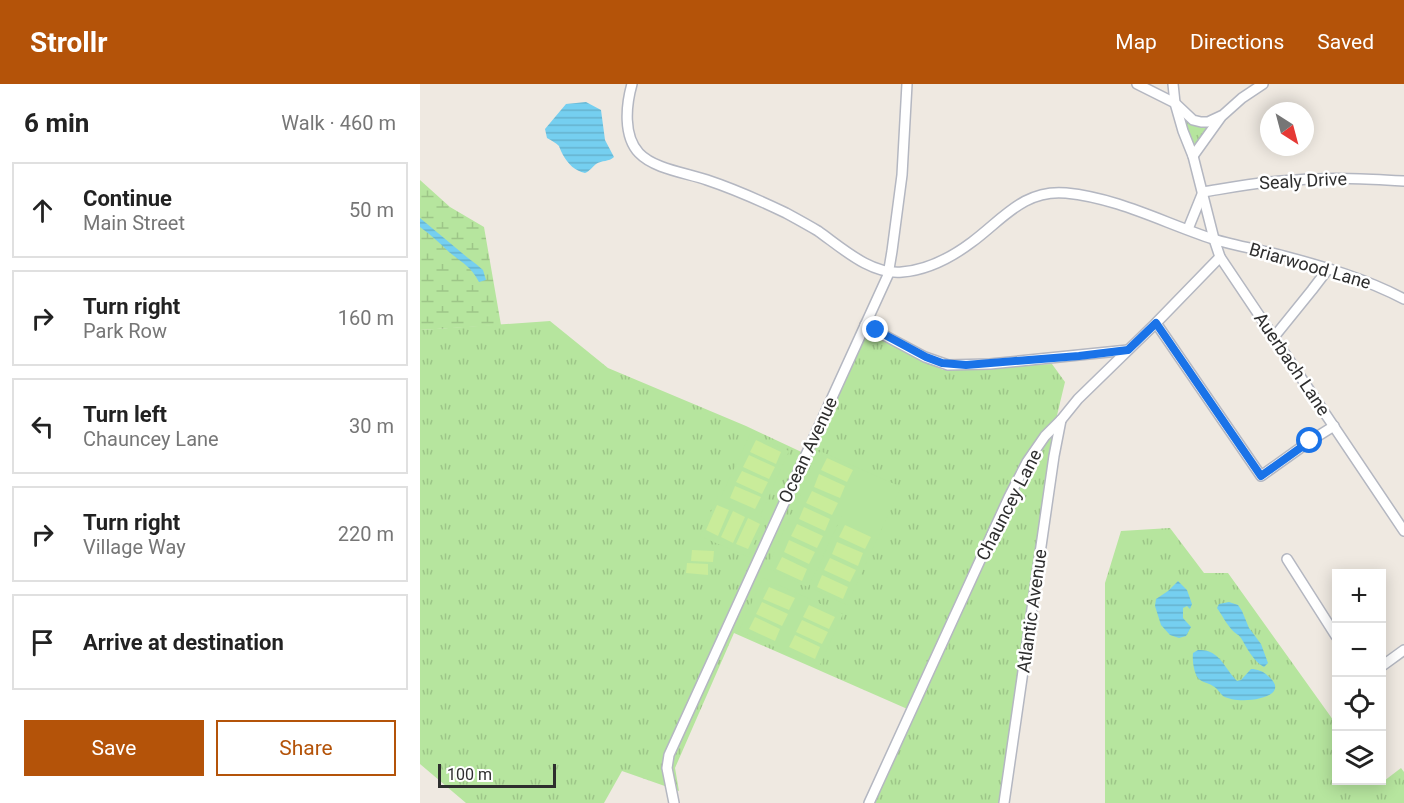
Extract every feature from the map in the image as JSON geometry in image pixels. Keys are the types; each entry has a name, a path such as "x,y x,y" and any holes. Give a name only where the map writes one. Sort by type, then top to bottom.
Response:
{"street":[{"path":"632,84 627,120 635,148 645,159 665,168 740,192 787,214 865,262 888,272"},
{"name":"Ocean Avenue","path":"674,803 667,768 669,755 888,272 902,175 907,84"},
{"path":"1137,84 1175,103 1193,120 1208,122 1223,115"},
{"path":"1173,84 1175,103 1193,156 1220,257"},
{"path":"1193,156 1223,115 1263,84"},
{"name":"Sealy Drive","path":"1203,192 1296,180 1352,178 1404,181"},
{"path":"1188,230 1203,192"},
{"name":"Briarwood Lane","path":"888,272 904,272 949,257 1023,201 1039,195 1062,193 1088,196 1129,207 1214,239 1328,269 1382,288 1404,299"},
{"name":"Chauncey Lane","path":"869,803 1009,497 1035,450 1078,399 1220,257"},
{"name":"Auerbach Lane","path":"1220,257 1404,531"},
{"path":"1274,337 1328,269"},
{"path":"1156,323 1261,476 1334,426"},
{"path":"865,325 926,357 948,365 990,364 1128,350"},
{"name":"Atlantic Avenue","path":"1004,803 1061,420"},
{"path":"1287,559 1332,630"},
{"path":"1386,663 1404,650"}],"green space":[{"path":"1183,112 1188,117 1215,119 1193,156 1183,131"},
{"path":"420,180 450,207 484,227 501,325 420,330"},
{"path":"550,321 608,368 746,426 810,456 866,330 943,370 1052,364 1065,382 1053,432 1002,803 871,803 912,711 734,633 675,768 679,791 622,771 604,803 466,803 420,764 420,330"},
{"path":"750,434 789,451 760,516 765,519 748,557 700,536"},
{"path":"756,440 781,452 776,464 750,452"},
{"path":"820,451 901,487 847,605 810,586 842,515 808,587 767,568"},
{"path":"749,455 775,467 769,479 743,467"},
{"path":"827,458 853,470 847,482 821,470"},
{"path":"742,471 768,482 762,494 736,482"},
{"path":"819,474 845,486 840,498 814,487"},
{"path":"735,486 761,497 755,509 730,498"},
{"path":"812,491 838,503 832,515 806,503"},
{"path":"717,505 729,510 718,536 706,530"},
{"path":"804,507 830,519 825,531 799,519"},
{"path":"733,511 745,517 733,543 721,537"},
{"path":"748,518 760,524 748,549 736,544"},
{"path":"797,524 823,536 817,548 791,536"},
{"path":"845,525 871,537 865,549 839,537"},
{"path":"1170,528 1204,573 1228,573 1332,718 1332,785 1386,785 1386,779 1401,768 1404,772 1404,803 1105,803 1105,583 1121,531"},
{"path":"789,540 815,552 809,564 784,552"},
{"path":"837,542 863,553 858,566 832,554"},
{"path":"692,550 714,551 713,562 691,561"},
{"path":"782,557 807,569 802,581 776,569"},
{"path":"830,558 856,570 850,582 824,570"},
{"path":"687,563 708,564 708,575 686,573"},
{"path":"822,575 848,587 843,599 817,587"},
{"path":"763,578 843,614 819,667 739,631"},
{"path":"769,587 795,598 789,610 763,599"},
{"path":"762,602 788,614 782,626 756,614"},
{"path":"809,605 835,617 829,629 803,617"},
{"path":"755,617 780,629 775,641 749,629"},
{"path":"802,620 828,632 822,644 796,632"},
{"path":"795,635 820,647 815,659 789,647"}],"water":[{"path":"586,102 601,110 605,140 614,157 596,164 585,173 578,171 570,164 559,146 547,138 545,129 566,104"},
{"path":"420,218 483,270 486,280 479,282 469,268 420,227"},
{"path":"1178,581 1187,590 1192,604 1190,609 1187,606 1183,608 1183,618 1191,627 1186,636 1179,638 1170,635 1161,625 1155,606 1156,599"},
{"path":"1229,602 1238,605 1249,628 1261,644 1268,663 1264,667 1253,658 1241,638 1231,629 1217,608 1219,604"},
{"path":"1198,650 1217,656 1237,681 1241,680 1251,669 1262,672 1274,684 1275,690 1270,695 1251,700 1231,699 1223,696 1196,675 1193,653"}],"route":[{"path":"876,330 926,357 948,365 966,365 1128,350 1156,323 1261,476 1310,441"}]}
